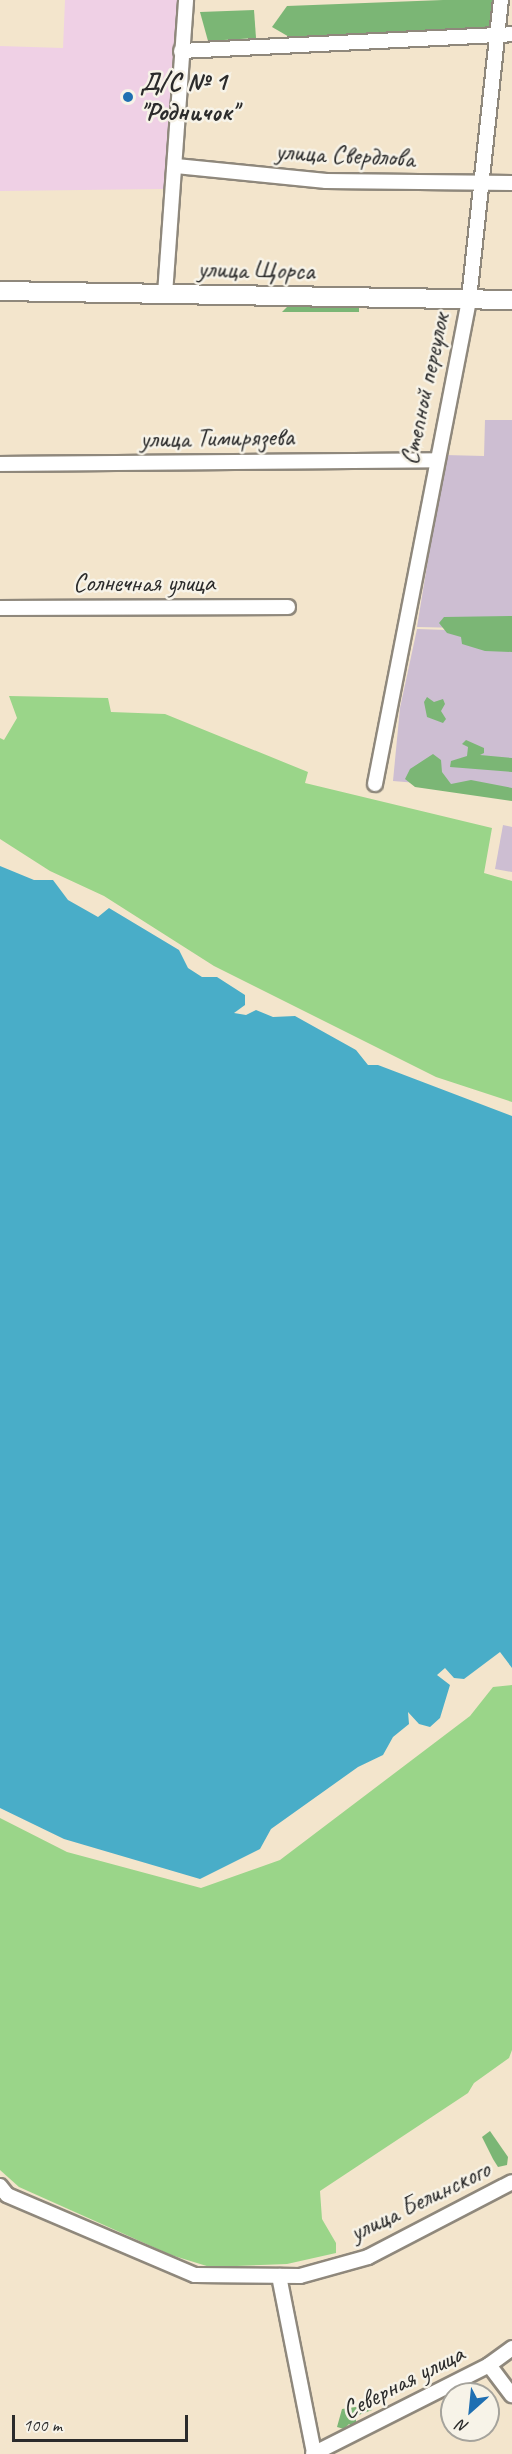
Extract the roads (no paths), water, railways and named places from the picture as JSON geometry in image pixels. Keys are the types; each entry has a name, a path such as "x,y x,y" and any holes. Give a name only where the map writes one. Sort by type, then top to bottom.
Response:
{"street":[{"path":"165,294 176,166 181,51 186,0"},
{"name":"Степной переулок","path":"375,784 435,460 469,299 501,0"},
{"path":"181,51 512,34"},
{"name":"улица Свердлова","path":"176,166 326,181 512,183"},
{"name":"улица Щорса","path":"0,291 512,300"},
{"name":"улица Тимирязева","path":"0,464 435,460"},
{"name":"Солнечная улица","path":"0,608 288,607"},
{"name":"улица Белинского","path":"0,2187 7,2194 195,2275 300,2276 368,2257 512,2182"},
{"path":"279,2276 313,2454"},
{"name":"Северная улица","path":"313,2454 489,2366 512,2348"},
{"path":"489,2366 512,2396"}],"water":[{"path":"0,866 34,880 53,880 68,900 98,917 109,908 179,950 188,968 202,977 217,977 245,995 245,1005 234,1013 246,1015 256,1010 273,1017 295,1016 356,1050 368,1065 378,1065 512,1116 512,1668 500,1652 464,1679 454,1678 445,1668 437,1675 450,1685 440,1718 430,1727 419,1724 408,1712 409,1724 393,1737 383,1755 358,1767 271,1829 260,1849 200,1879 64,1839 0,1808"}],"place":[{"name":"Д/С № 1 \"Родничок\"","path":"128,97"}]}
